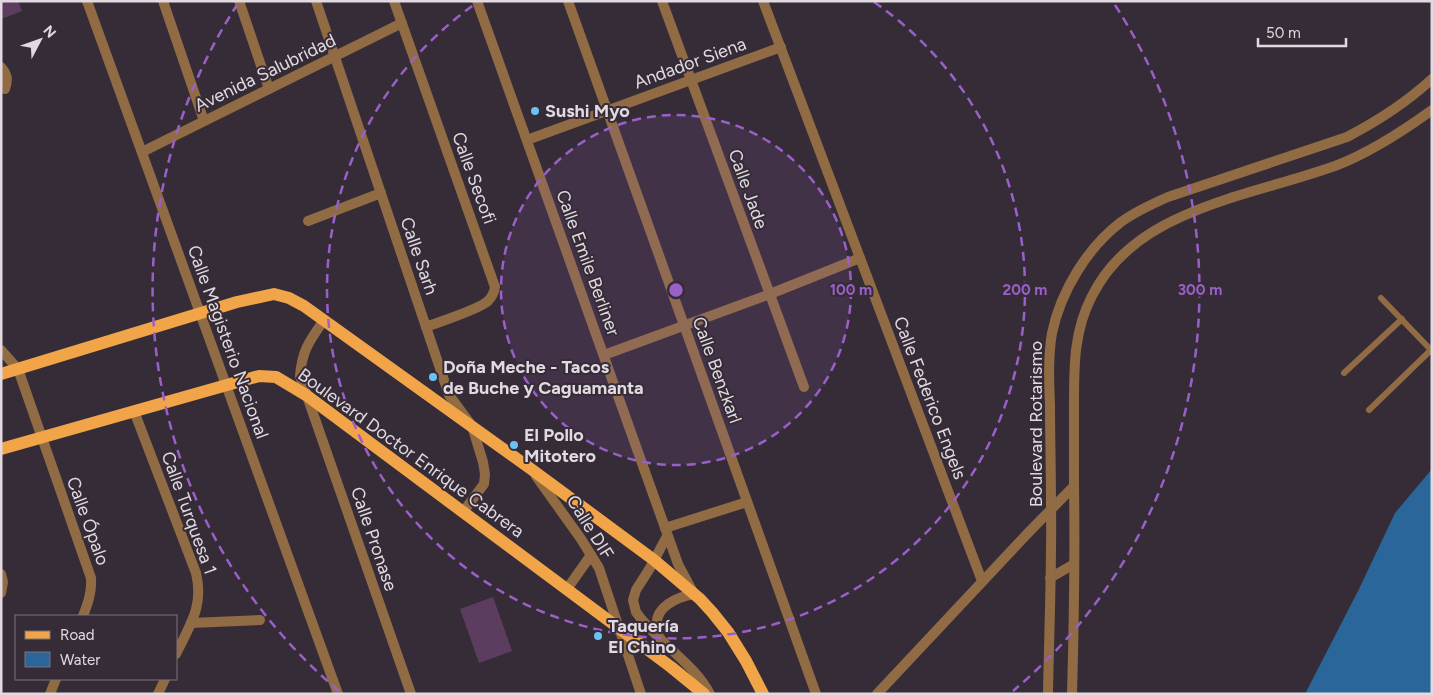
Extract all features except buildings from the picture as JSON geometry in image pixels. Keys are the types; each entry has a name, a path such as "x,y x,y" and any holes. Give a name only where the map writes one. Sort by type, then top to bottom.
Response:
{"main road":[{"path":"1,374 236,302 274,294 289,298 304,306 472,426 654,560 706,605 728,632 763,694"},
{"name":"Boulevard Doctor Enrique Cabrera","path":"1,449 259,376 276,377 306,394 618,627 704,694"}],"street":[{"name":"Calle Magisterio Nacional","path":"88,1 338,694"},
{"path":"163,1 204,122"},
{"path":"239,1 269,89"},
{"name":"Calle Sarh","path":"316,1 450,395 472,426 483,462 484,484 463,512"},
{"name":"Calle Secofi","path":"394,1 495,287 491,298 482,305 426,327"},
{"name":"Calle Emile Berliner","path":"477,1 666,532 686,582 694,594"},
{"name":"Calle Benzkarl","path":"568,1 816,694"},
{"name":"Calle Jade","path":"662,1 804,387"},
{"name":"Calle Federico Engels","path":"763,1 982,581"},
{"name":"Avenida Salubridad","path":"142,152 402,23"},
{"name":"Andador Siena","path":"527,140 781,47"},
{"path":"1,67 8,80 6,89"},
{"name":"Boulevard Rotarismo","path":"1048,694 1051,509 1049,361 1052,334 1059,311 1067,292 1090,253 1122,221 1168,197 1347,137 1374,123 1418,93 1432,79"},
{"path":"1072,694 1074,363 1078,334 1083,316 1103,276 1132,246 1147,235 1182,216 1219,201 1336,165 1390,138 1432,110"},
{"path":"308,221 381,193"},
{"path":"604,355 770,294 860,258"},
{"name":"Calle Pronase","path":"324,320 304,352 300,376 411,694"},
{"path":"1,350 18,368"},
{"name":"Calle Ópalo","path":"18,368 91,578 92,589 83,615"},
{"name":"Calle Turquesa 1","path":"134,411 196,573 199,586 199,600 191,623 178,650"},
{"name":"Calle DIF","path":"531,469 599,568 641,694"},
{"path":"877,694 1074,486"},
{"path":"710,694 697,674 642,620 636,612 633,600 636,590 654,560 666,532 747,502"},
{"path":"567,589 591,554"},
{"path":"1050,578 1074,564"},
{"path":"1,574 3,582 1,593"},
{"path":"659,637 657,622 661,611 677,599 694,594"},
{"path":"191,623 260,620"},
{"path":"50,694 56,680"},
{"path":"158,694 165,680"}],"lane":[{"path":"1369,410 1431,349 1381,298"},
{"path":"1344,372 1402,319"}],"shaded area":[{"path":"1,1 18,1 22,11 1,19"},
{"path":"493,597 512,651 479,663 460,609"}],"water":[{"path":"1432,469 1432,694 1305,694 1359,589 1395,513"}],"place":[{"name":"Sushi Myo","path":"535,111"},
{"name":"Doña Meche - Tacos de Buche y Caguamanta","path":"433,377"},
{"name":"El Pollo Mitotero","path":"514,445"},
{"name":"Taquería El Chino","path":"598,636"}]}
